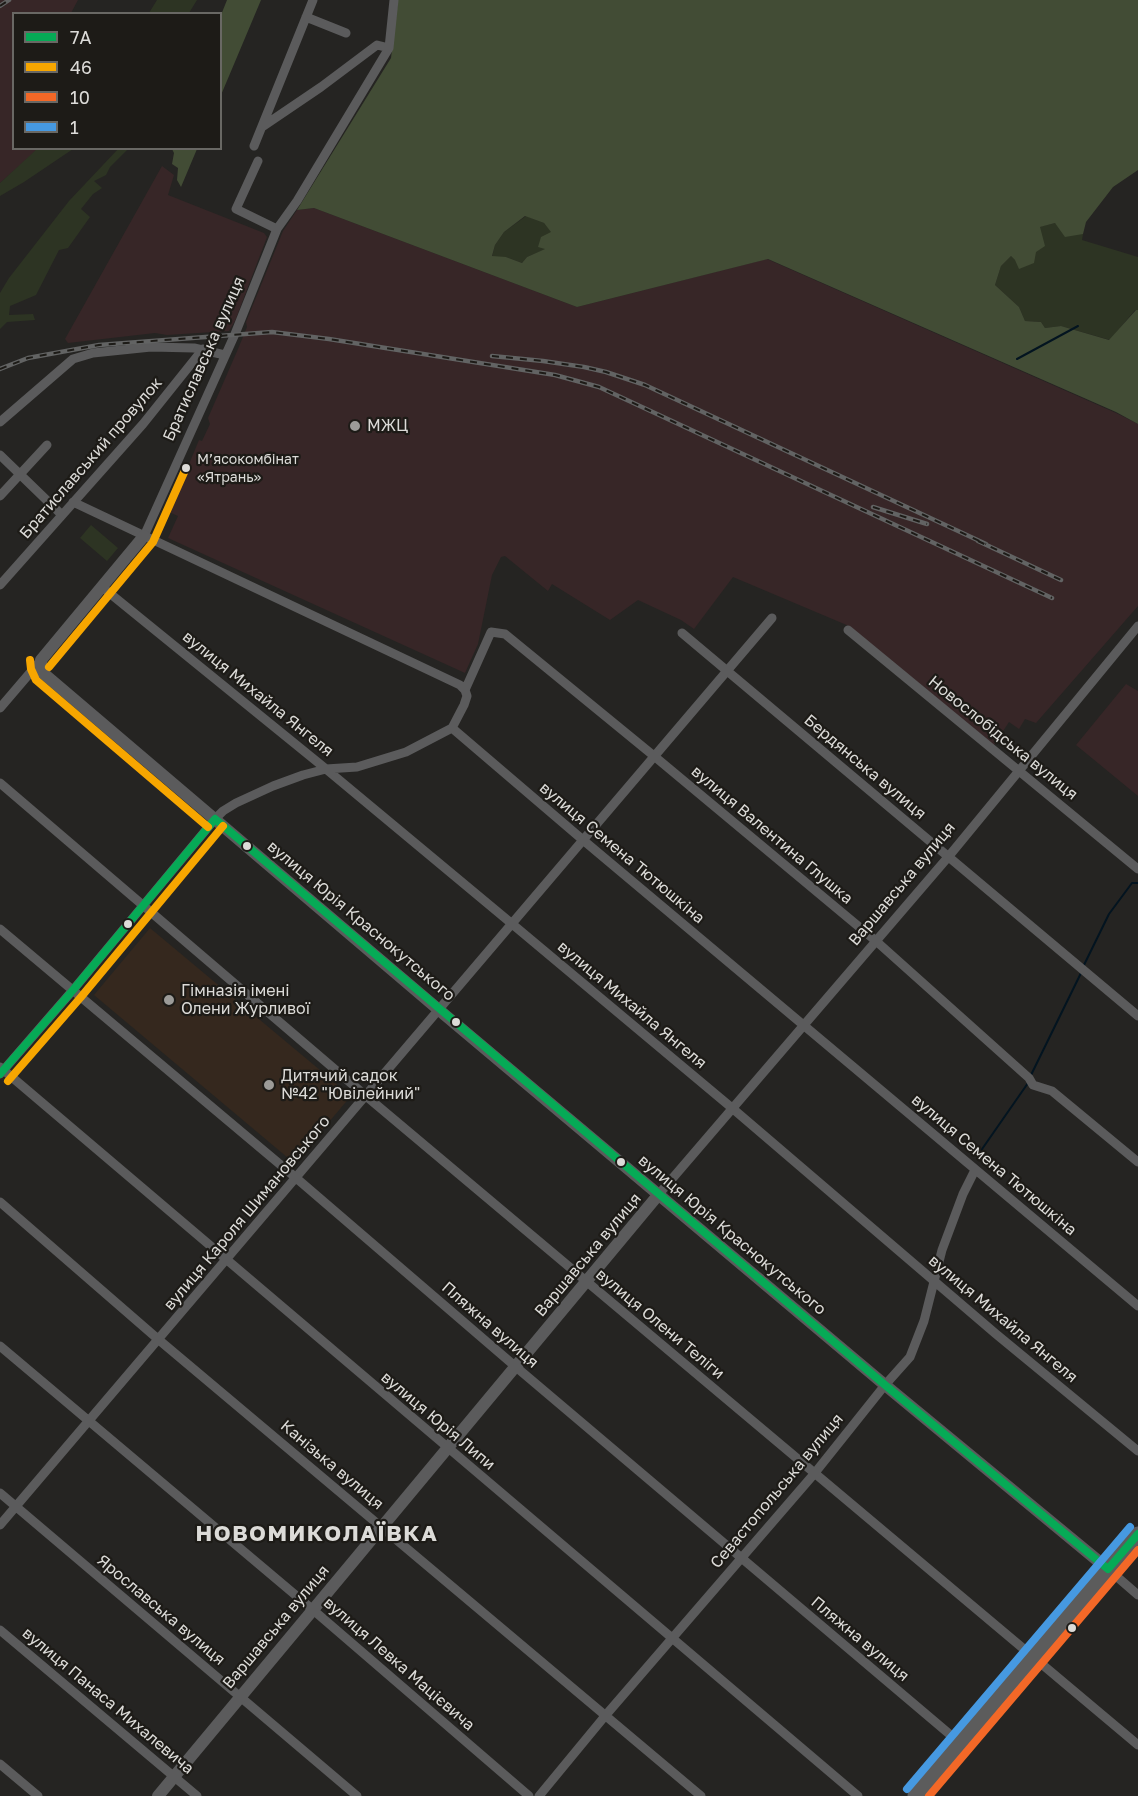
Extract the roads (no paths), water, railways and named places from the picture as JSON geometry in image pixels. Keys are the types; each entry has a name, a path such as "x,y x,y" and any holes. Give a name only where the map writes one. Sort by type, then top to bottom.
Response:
{"main road":[{"path":"915,1796 1138,1534"}],"street":[{"path":"254,146 313,0"},
{"name":"Братиславська вулиця","path":"0,708 144,536 225,355 277,229 297,201 389,48 394,0"},
{"path":"306,17 346,33"},
{"path":"262,127 377,45 389,48"},
{"path":"258,161 236,209 277,229"},
{"path":"0,422 73,359 93,353 151,347 203,349 225,355"},
{"name":"Братиславський провулок","path":"0,585 143,424 203,349"},
{"path":"0,496 47,444"},
{"path":"0,455 62,515"},
{"path":"1,1071 73,990 215,819 236,803 303,775 326,769 357,767 406,752 452,728 467,696 465,690 452,681 73,502"},
{"name":"вулиця Михайла Янгеля","path":"102,587 511,923 1138,1451"},
{"name":"вулиця Кароля Шимановського","path":"0,1525 772,618"},
{"name":"Варшавська вулиця","path":"158,1796 659,1194 949,856 1138,626"},
{"name":"Новослобідська вулиця","path":"848,630 1138,869"},
{"name":"вулиця Валентина Глушка","path":"465,690 491,632 505,634 876,941 1029,1078 1034,1085 1052,1091 1138,1162"},
{"name":"Бердянська вулиця","path":"682,633 1138,1016"},
{"name":"вулиця Юрія Краснокутського","path":"41,660 43,672 439,1010 1138,1595"},
{"name":"вулиця Семена Тютюшкіна","path":"452,728 1138,1306"},
{"name":"вулиця Олени Теліги","path":"0,783 366,1096 1138,1745"},
{"name":"Пляжна вулиця","path":"0,929 960,1743"},
{"name":"вулиця Юрія Липи","path":"1,1071 858,1796"},
{"name":"Севастопольська вулиця","path":"539,1796 814,1474 910,1357 924,1321 942,1250 963,1194 975,1170"},
{"name":"Канізька вулиця","path":"0,1202 159,1340 701,1796"},
{"name":"вулиця Левка Мацієвича","path":"0,1346 312,1609 529,1796"},
{"name":"Ярославська вулиця","path":"0,1493 357,1796"},
{"name":"вулиця Панаса Михалевича","path":"0,1630 196,1796"},
{"path":"0,1764 38,1796"}],"waterway":[{"path":"1017,359 1078,326"},
{"path":"1083,967 1109,914 1132,883 1138,883"},
{"path":"1031,1075 1081,973"},
{"path":"980,1152 1028,1083"}],"railway":[{"path":"0,6 9,0"},
{"path":"0,369 28,358 99,345 272,332 555,375 599,387 1052,598"},
{"path":"492,356 584,367 645,385 986,544"},
{"path":"873,507 927,524"},
{"path":"978,541 1061,580"}],"place":[{"name":"МЖЦ","path":"355,426"},
{"name":"М’ясокомбінат «Ятрань»","path":"186,468"},
{"name":"Гімназія імені Олени Журливої","path":"169,1000"},
{"name":"Дитячий садок №42 \"Ювілейний\"","path":"269,1085"}],"district":[{"name":"НОВОМИКОЛАЇВКА","path":"317,1534"}]}
